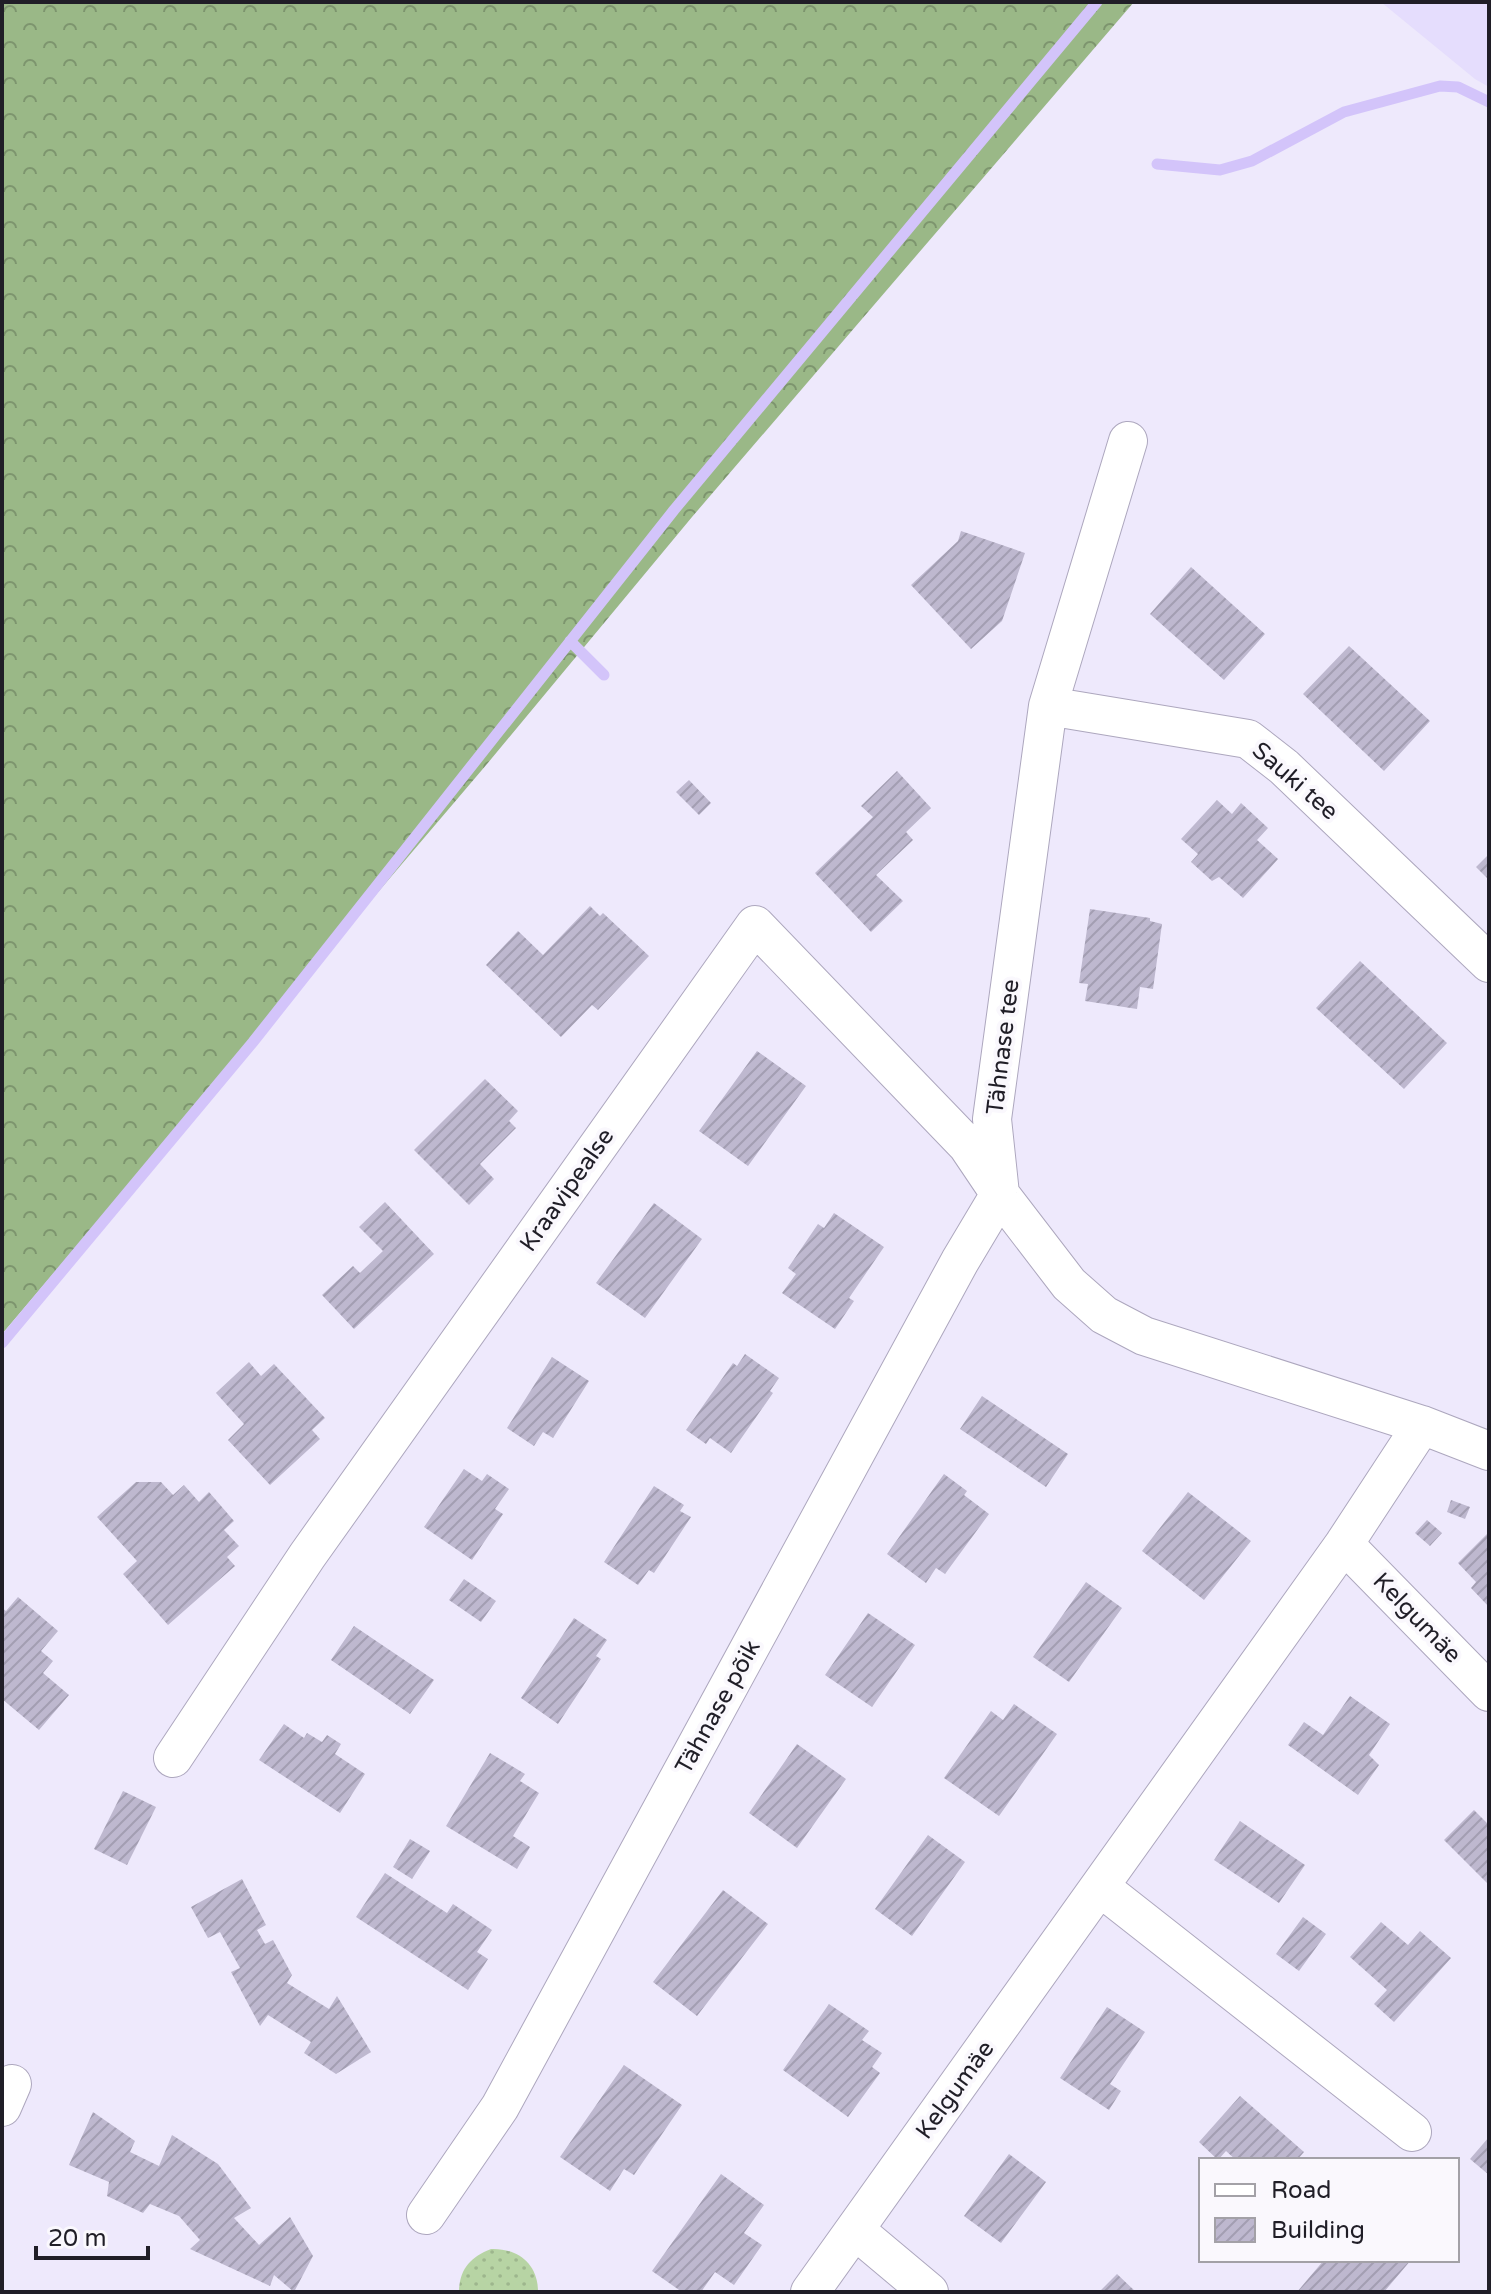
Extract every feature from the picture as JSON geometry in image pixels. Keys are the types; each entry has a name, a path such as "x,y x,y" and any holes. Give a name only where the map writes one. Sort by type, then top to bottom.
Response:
{"street":[{"name":"Tähnase tee","path":"1000,1194 992,1119 1048,706 1128,441"},
{"name":"Sauki tee","path":"1048,706 1248,739 1284,767 1489,963"},
{"name":"Kraavipealse","path":"173,1758 307,1556 755,925 967,1145 1000,1194"},
{"path":"1000,1194 1069,1284 1104,1315 1144,1336 1422,1425 1489,1451"},
{"name":"Tähnase põik","path":"426,2215 500,2107 953,1274 1000,1194"},
{"name":"Kelgumäe","path":"810,2292 1344,1544 1422,1425"},
{"name":"Kelgumäe","path":"1344,1544 1489,1692"},
{"path":"1100,1887 1412,2132"},
{"path":"855,2230 929,2292"}],"shaded area":[{"path":"1381,2 1489,2 1489,87 1475,79"}],"green space":[{"path":"2,2 1134,2 692,517 487,764 2,1334"},
{"path":"491,2249 510,2251 525,2260 534,2273 538,2292 459,2292 467,2265"}],"building":[{"path":"961,531 1025,553 1002,621 971,649 911,585 958,541"},
{"path":"1191,567 1265,634 1224,680 1150,614"},
{"path":"1349,646 1430,721 1384,771 1303,694"},
{"path":"897,771 931,808 906,832 913,840 876,875 903,901 871,932 815,873 873,817 861,806"},
{"path":"689,780 711,803 699,815 676,792"},
{"path":"1217,800 1232,814 1241,803 1268,828 1257,840 1278,859 1243,898 1219,877 1212,881 1191,862 1198,854 1181,839"},
{"path":"1489,854 1489,880 1476,867"},
{"path":"590,906 600,916 603,913 649,956 598,1010 592,1005 561,1037 486,965 518,931 543,955"},
{"path":"1090,909 1150,918 1150,921 1162,924 1153,989 1140,987 1137,1009 1085,1001 1088,984 1079,983"},
{"path":"1360,961 1447,1043 1404,1089 1316,1008"},
{"path":"757,1051 806,1086 748,1166 699,1131"},
{"path":"485,1079 518,1111 509,1121 516,1128 480,1164 494,1179 469,1205 414,1150"},
{"path":"385,1202 434,1254 354,1329 322,1295 353,1266 360,1273 383,1251 359,1227"},
{"path":"654,1203 702,1239 645,1318 596,1283"},
{"path":"834,1213 884,1247 849,1298 854,1301 835,1329 782,1293 796,1274 788,1268 818,1224 824,1228"},
{"path":"745,1354 779,1378 770,1391 773,1393 731,1453 710,1438 706,1444 686,1430 733,1363 737,1366"},
{"path":"552,1357 589,1381 553,1438 543,1432 534,1446 507,1428"},
{"path":"249,1362 261,1376 274,1364 325,1418 312,1430 320,1439 270,1485 228,1440 244,1424 216,1393"},
{"path":"982,1396 1068,1454 1046,1487 960,1429"},
{"path":"464,1469 482,1481 487,1474 509,1489 495,1509 503,1514 472,1560 424,1527"},
{"path":"944,1474 967,1491 964,1495 989,1514 945,1574 936,1568 926,1583 887,1554"},
{"path":"136,1482 161,1482 173,1495 184,1485 199,1502 209,1492 234,1521 224,1530 239,1546 227,1557 235,1566 168,1625 123,1574 137,1561 97,1517"},
{"path":"654,1486 684,1505 680,1511 691,1517 654,1573 649,1570 638,1585 604,1562"},
{"path":"1188,1492 1251,1541 1204,1600 1142,1551"},
{"path":"1451,1500 1470,1507 1465,1519 1447,1512"},
{"path":"1427,1520 1442,1533 1430,1546 1415,1533"},
{"path":"1489,1532 1489,1607 1471,1588 1476,1582 1458,1563"},
{"path":"464,1579 496,1601 481,1622 449,1600"},
{"path":"1086,1582 1122,1608 1069,1682 1033,1657"},
{"path":"18,1597 58,1631 41,1651 53,1661 43,1673 69,1695 39,1730 2,1699 2,1608 6,1611"},
{"path":"868,1613 915,1645 872,1707 825,1675"},
{"path":"574,1618 607,1640 596,1656 601,1659 558,1724 521,1698"},
{"path":"354,1626 434,1680 410,1714 331,1660"},
{"path":"1350,1696 1390,1724 1369,1755 1379,1765 1358,1795 1288,1745 1304,1722 1323,1735"},
{"path":"1014,1704 1057,1734 999,1816 944,1778 991,1711 1003,1720"},
{"path":"284,1724 304,1738 307,1733 322,1742 327,1735 341,1744 335,1754 365,1774 340,1813 259,1760"},
{"path":"797,1744 846,1779 797,1848 749,1813"},
{"path":"490,1753 525,1774 520,1781 539,1793 513,1836 530,1847 517,1869 446,1826"},
{"path":"123,1791 156,1807 127,1865 94,1849"},
{"path":"1474,1810 1489,1825 1489,1885 1444,1840"},
{"path":"1240,1821 1305,1865 1279,1903 1214,1860"},
{"path":"928,1835 965,1862 912,1936 875,1909"},
{"path":"410,1839 430,1851 412,1879 393,1867"},
{"path":"385,1873 447,1913 453,1904 492,1930 477,1952 488,1959 468,1990 356,1917"},
{"path":"242,1879 266,1925 257,1930 265,1944 273,1940 292,1975 287,1983 329,2009 337,1996 371,2052 336,2074 304,2053 311,2042 268,2015 260,2026 231,1972 240,1968 220,1932 208,1938 191,1907"},
{"path":"723,1890 768,1924 697,2016 653,1982"},
{"path":"1303,1917 1326,1934 1299,1971 1276,1954"},
{"path":"1381,1922 1408,1945 1420,1931 1451,1958 1394,2022 1374,2004 1387,1990 1350,1957"},
{"path":"829,2004 869,2031 862,2040 882,2053 872,2067 880,2073 848,2117 783,2070"},
{"path":"1107,2007 1145,2032 1110,2084 1121,2091 1109,2110 1060,2078"},
{"path":"624,2065 682,2105 634,2175 624,2169 610,2191 560,2157"},
{"path":"1240,2096 1304,2152 1299,2158 1234,2158 1226,2151 1216,2158 1199,2142"},
{"path":"93,2112 135,2141 130,2152 159,2166 172,2135 218,2164 251,2208 234,2218 259,2245 290,2217 313,2256 294,2292 274,2275 270,2286 190,2249 200,2240 179,2216 150,2204 143,2213 107,2196 109,2182 69,2165"},
{"path":"1489,2137 1489,2175 1470,2159"},
{"path":"1009,2154 1046,2182 1001,2243 964,2216"},
{"path":"721,2174 764,2205 744,2233 762,2245 734,2285 715,2272 701,2292 682,2292 652,2271"},
{"path":"1322,2262 1409,2262 1384,2292 1297,2292"},
{"path":"1117,2274 1136,2292 1099,2292"}],"waterway":[{"path":"2,1343 253,1042 674,510 1097,2"},
{"path":"1157,164 1220,170 1252,161 1344,112 1440,86 1458,87 1489,102"},
{"path":"570,641 604,675"}]}
